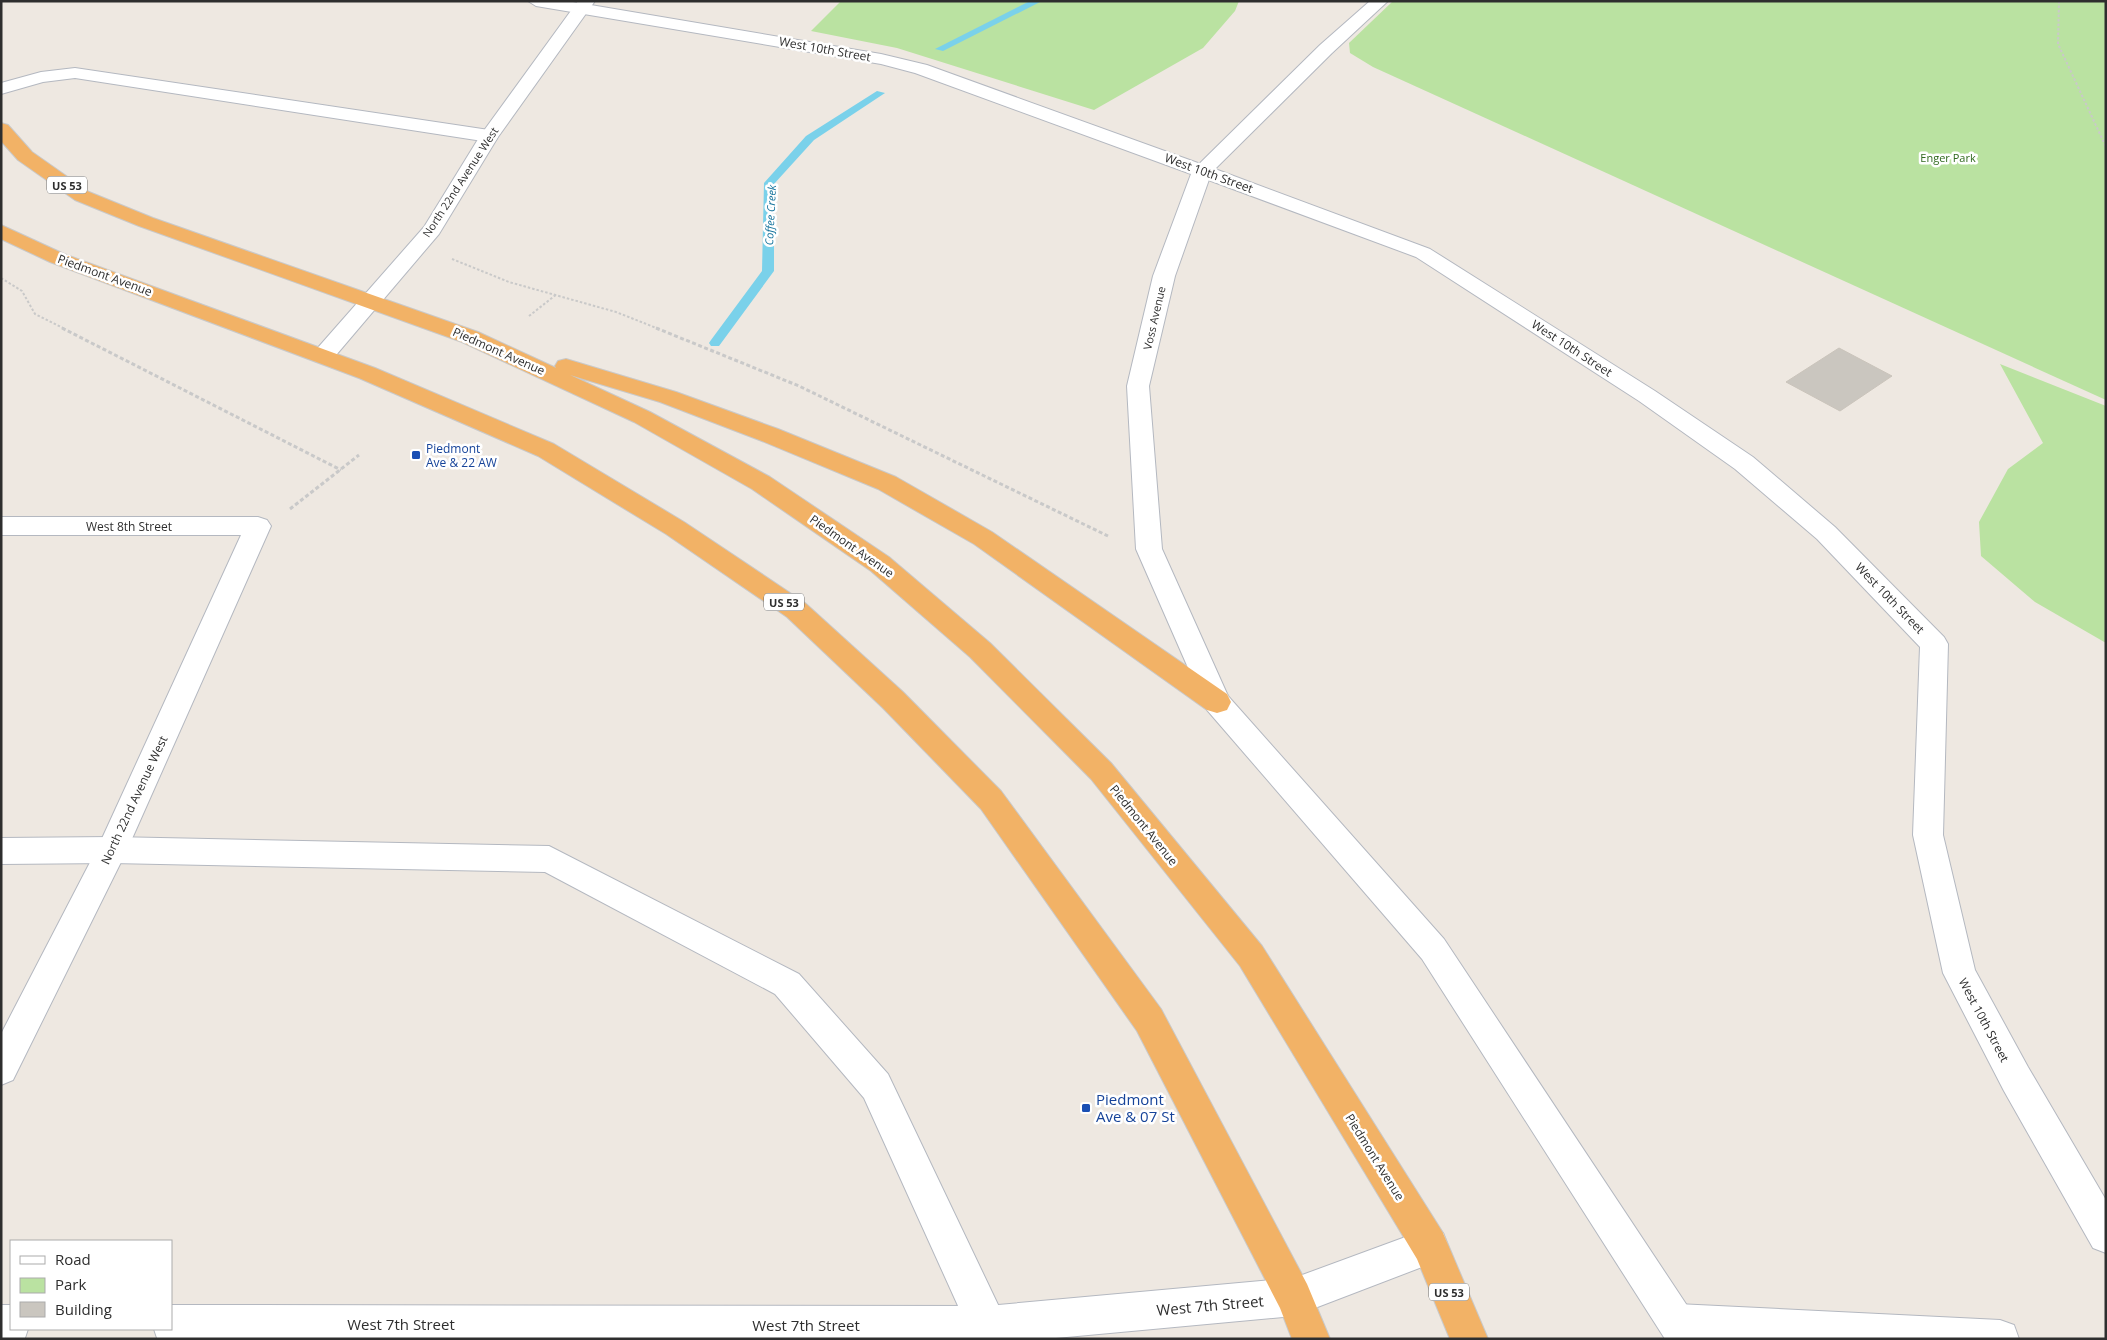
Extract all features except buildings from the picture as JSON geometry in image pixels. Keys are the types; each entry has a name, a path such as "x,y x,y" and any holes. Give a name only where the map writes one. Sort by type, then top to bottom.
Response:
{"highway":[{"name":"Piedmont Avenue","path":"1,129 25,156 82,196 146,222 371,300 470,337 642,417 761,484 880,564 980,650 1101,771 1251,956 1430,1246 1469,1339"},
{"name":"Piedmont Avenue","path":"1,231 57,258 367,372 546,450 676,528 796,610 893,700 991,800 1149,1020 1294,1297 1311,1339"},
{"path":"470,337 668,397 770,435 887,483 983,538 1218,702"}],"street":[{"name":"West 10th Street","path":"536,1 584,4 881,58 921,69 1423,253 1647,396 1744,463 1826,533 1934,644 1928,835 1959,973 2016,1080 2106,1235"},
{"name":"Voss Avenue","path":"1218,702 1149,550 1138,386 1164,276 1202,171 1326,49 1380,1"},
{"name":"North 22nd Avenue West","path":"323,356 432,230 489,136 584,4"},
{"path":"1,89 40,77 75,73 489,136"},
{"name":"West 8th Street","path":"1,526 258,526"},
{"name":"North 22nd Avenue West","path":"1,1069 112,850 258,526"},
{"path":"1218,702 1433,949 1681,1331 2000,1339"},
{"path":"1,851 112,850 549,859 787,984 876,1086 987,1325"},
{"name":"West 7th Street","path":"172,1324 987,1325 1294,1297 1430,1246"}],"path":[{"path":"2059,1 2058,44 2106,147"},
{"path":"444,256 509,282 616,312 799,386 1112,538 1149,550"},
{"path":"1,278 22,291 35,314 340,470"},
{"path":"529,316 557,294"},
{"path":"258,526 296,506 359,455"}],"green space":[{"path":"841,1 1239,1 1235,11 1203,48 1094,110 897,48 811,31"},
{"name":"Enger Park","path":"1393,1 2106,1 2106,400 1373,67 1350,53 1349,43"},
{"path":"2000,364 2106,406 2106,643 2035,602 1981,556 1979,522 2008,469 2043,443"}],"waterway":[{"name":"Coffee Creek","path":"940,49 1038,1"},
{"name":"Coffee Creek","path":"715,343 768,271 769,183 810,138 880,93"}],"place":[{"name":"Piedmont Ave & 22 AW","path":"416,455"},
{"name":"Piedmont Ave & 07 St","path":"1086,1108"}]}
